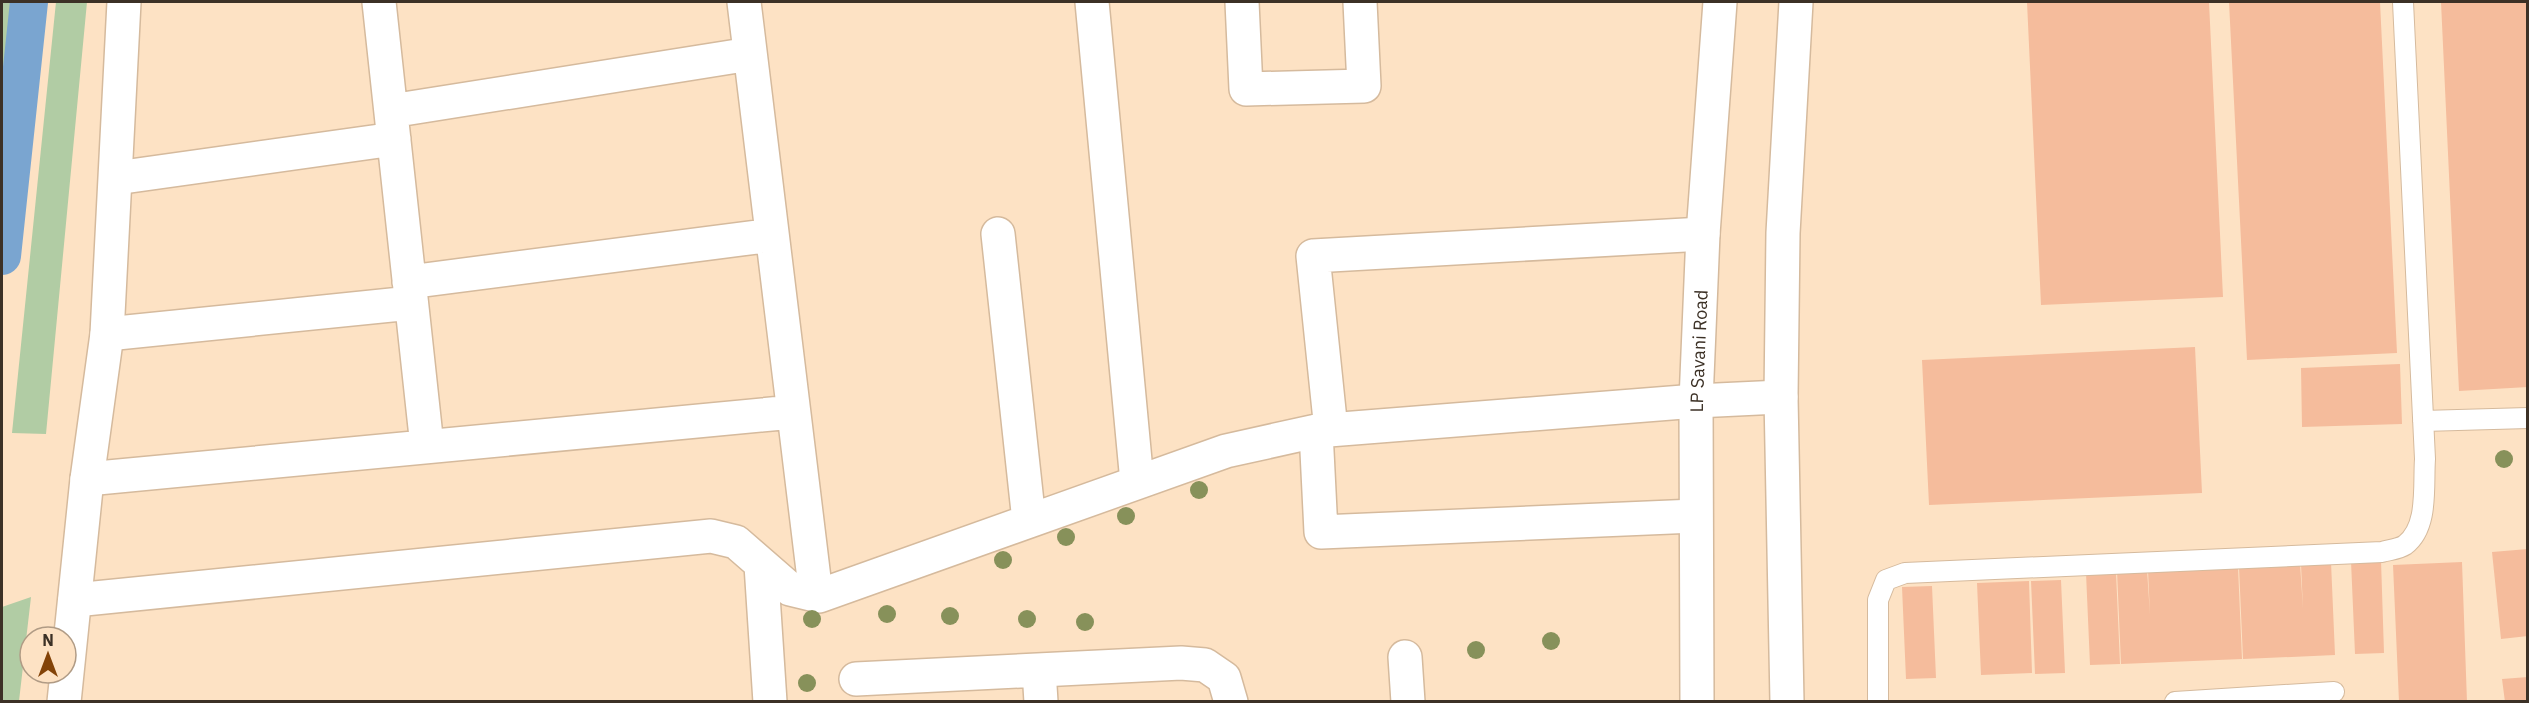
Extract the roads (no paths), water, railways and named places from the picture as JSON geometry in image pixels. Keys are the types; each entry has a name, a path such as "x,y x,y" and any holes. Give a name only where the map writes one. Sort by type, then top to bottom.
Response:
{"street":[{"path":"64,702 87,479 107,334 124,2"},
{"path":"379,2 427,446"},
{"path":"744,2 816,595"},
{"path":"1092,2 1137,482"},
{"path":"1242,2 1246,89 1364,86 1360,2"},
{"name":"LP Savani Road","path":"1697,702 1696,401 1703,234 1720,2"},
{"path":"1787,702 1781,397 1783,233 1796,2"},
{"path":"116,178 750,54"},
{"path":"998,234 1029,521"},
{"path":"1695,516 1321,532 1323,431 1313,256 1703,234"},
{"path":"107,334 410,293 772,235"},
{"path":"75,600 711,536 736,542 790,589 819,596 1226,451 1323,431 1696,401 1781,397"},
{"path":"87,479 794,412"},
{"path":"761,566 770,702"},
{"path":"1405,657 1408,702"},
{"path":"856,677 1040,686 1180,663 1205,664 1224,678 1231,702"}],"lane":[{"path":"1878,702 1878,600 1886,580 1905,573 2382,552 2403,546 2417,533 2421,516 2425,459 2403,2"},
{"path":"2423,421 2528,418"},
{"path":"2175,702 2334,692"}],"waterway":[{"path":"2,256 29,2"}]}
